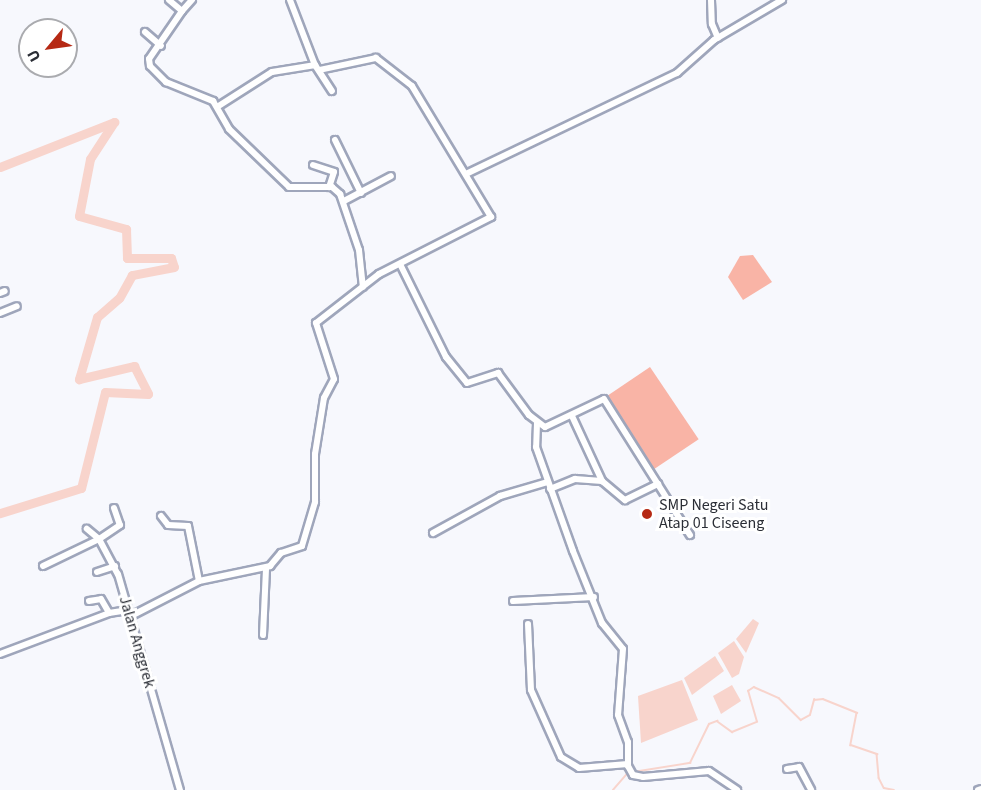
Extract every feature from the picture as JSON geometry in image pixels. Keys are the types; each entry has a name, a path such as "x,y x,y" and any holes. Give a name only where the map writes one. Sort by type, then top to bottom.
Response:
{"street":[{"path":"169,0 182,11"},
{"path":"192,0 182,11 149,62 162,80 211,99 229,129 289,187 329,187 344,201 359,250 363,287"},
{"path":"290,0 317,68 332,91"},
{"path":"711,0 712,24 718,38"},
{"path":"466,174 677,73 718,38 782,0"},
{"path":"145,32 161,46"},
{"path":"0,654 109,613 129,613 200,581 266,568 281,553 304,543 315,502 316,446 324,398 334,375 314,327 363,287 400,264 491,218 412,86 376,58 317,68 272,72 217,107"},
{"path":"335,140 361,193"},
{"path":"313,165 334,172 329,187"},
{"path":"344,201 391,176"},
{"path":"400,264 446,357 467,383 498,373 537,423 552,427 604,399 690,535"},
{"path":"0,313 17,306"},
{"path":"572,416 602,481 625,500 658,484"},
{"path":"537,423 535,443 549,486 607,631 623,649 618,715 628,742 628,765 633,775 709,771 737,790"},
{"path":"433,533 500,496 575,479 602,481"},
{"path":"42,566 99,539 120,526 114,508"},
{"path":"161,516 168,525 187,525 200,581"},
{"name":"Jalan Anggrek","path":"87,529 99,539 115,566 180,790"},
{"path":"97,572 115,566"},
{"path":"263,635 266,568"},
{"path":"513,601 594,597"},
{"path":"89,600 101,599 109,613"},
{"path":"528,624 531,690 561,757 579,768 628,765"},
{"path":"787,769 799,766 811,790"}],"shaded area":[{"path":"753,255 772,282 743,300 728,277 740,256"},
{"path":"650,367 699,439 654,469 605,397"},
{"path":"753,619 759,623 746,653 736,639"},
{"path":"734,641 744,657 739,674 732,678 718,653"},
{"path":"715,656 724,671 692,695 684,678"},
{"path":"682,680 698,720 641,743 638,696"},
{"path":"732,685 741,701 721,714 713,696"}],"waterway":[{"path":"0,167 114,122 90,159 79,216 126,229 127,258 171,258 174,267 132,275 119,298 97,317 79,379 134,366 148,394 105,392 81,488 0,513"},
{"path":"633,772 690,763 709,724 717,721 732,732 757,722 748,691 754,687 779,698 801,720 810,715 814,700 823,699 857,713 851,745 877,754 879,778 884,788 894,790"},
{"path":"613,790 628,773"}],"place":[{"name":"SMP Negeri Satu Atap 01 Ciseeng","path":"647,514"}]}
